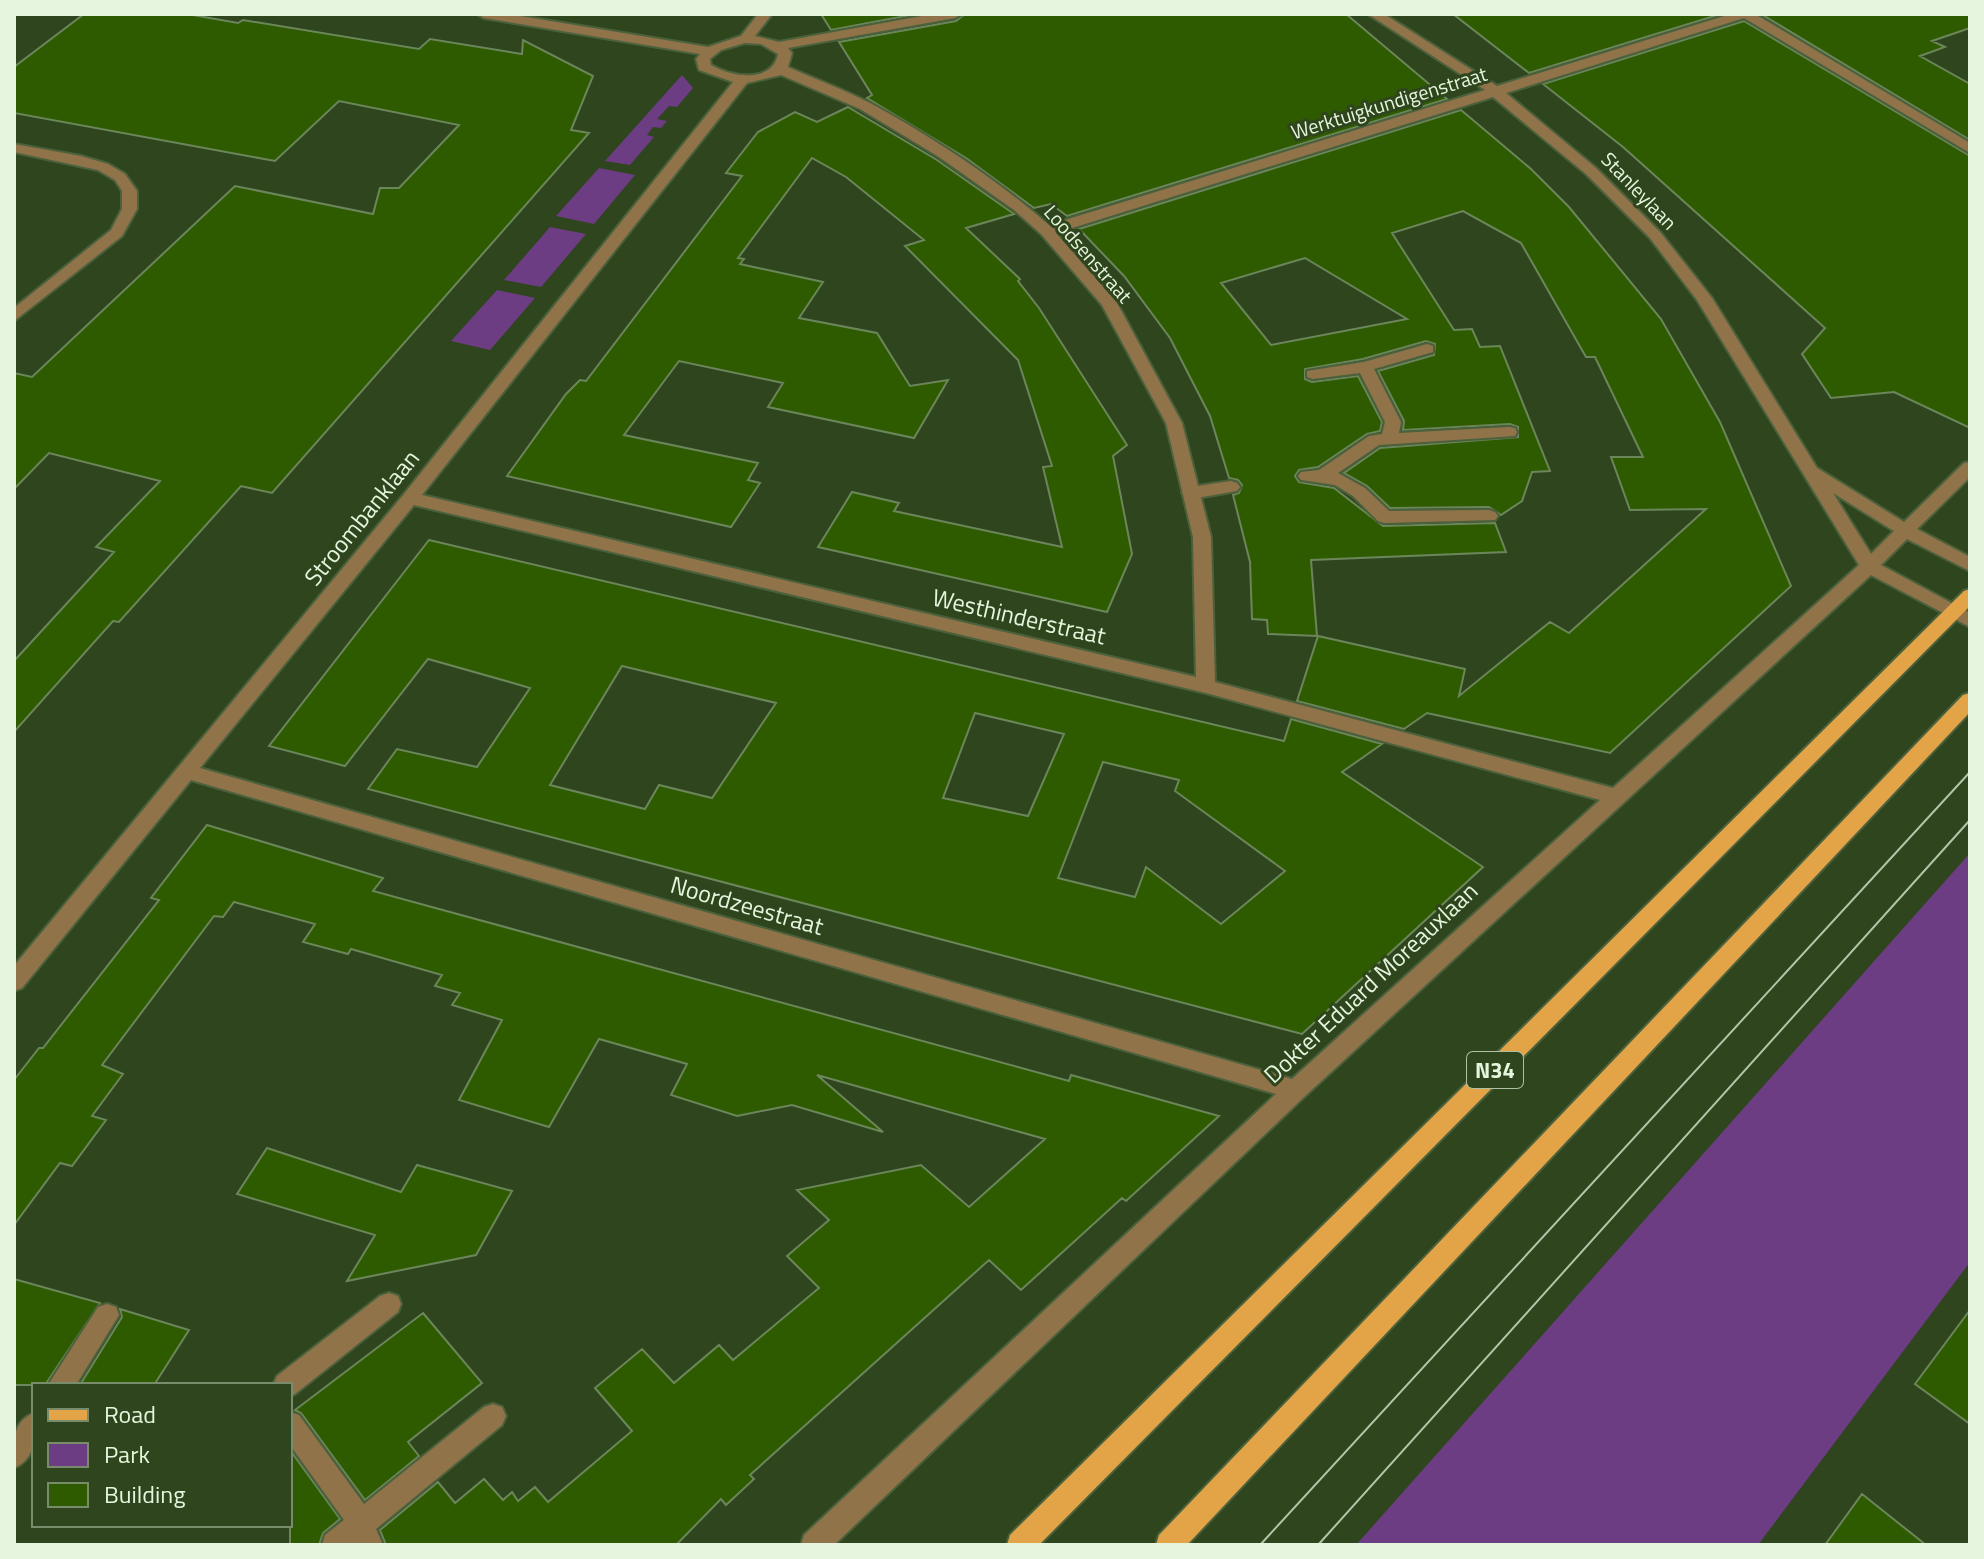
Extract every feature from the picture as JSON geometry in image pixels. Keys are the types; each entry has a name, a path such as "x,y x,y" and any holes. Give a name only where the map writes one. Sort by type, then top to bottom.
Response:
{"main road":[{"name":"N34","path":"1020,1545 1962,616 1970,595"},
{"path":"1169,1545 1970,700"}],"street":[{"path":"484,14 709,51"},
{"path":"745,39 765,14"},
{"path":"778,46 785,53 785,61 780,69 764,77 742,80 713,74 704,67 703,59 709,51 724,43 745,39 778,46 955,14"},
{"name":"Stanleylaan","path":"1375,14 1495,91 1591,171 1655,235 1704,298 1802,463 1869,566 1962,616"},
{"path":"1745,14 1970,149"},
{"name":"Werktuigkundigenstraat","path":"1046,231 1745,14"},
{"name":"Loodsenstraat","path":"780,69 865,106 944,154 1019,207 1046,231 1109,303 1174,423 1202,537 1206,686"},
{"name":"Stroombanklaan","path":"14,982 410,498 742,80"},
{"path":"14,148 94,163 114,172 128,184 134,199 130,216 117,233 14,316"},
{"path":"1313,374 1365,367 1427,349"},
{"path":"1365,367 1393,422 1390,439"},
{"path":"1489,516 1384,517 1354,485 1316,475 1375,440 1509,432"},
{"name":"Stanleylaan","path":"1802,463 1840,492 1970,565"},
{"name":"Dokter Eduard Moreauxlaan","path":"814,1545 1296,1090 1869,566 1970,467"},
{"path":"1191,493 1231,487"},
{"name":"Westhinderstraat","path":"410,498 1206,686 1615,796"},
{"name":"Noordzeestraat","path":"185,771 1296,1090"},
{"path":"289,1383 389,1304"},
{"path":"62,1383 107,1315"},
{"path":"335,1545 365,1535 493,1416"},
{"path":"292,1427 351,1506 365,1535"},
{"path":"14,1455 32,1428"}],"green space":[{"path":"682,75 693,88 677,107 669,106 657,119 667,121 661,128 653,127 647,135 654,137 630,165 605,161"},
{"path":"599,168 635,175 594,224 556,216"},
{"path":"550,227 586,234 541,287 504,280"},
{"path":"497,290 535,298 490,350 451,341"},
{"path":"1970,853 1970,1262 1758,1545 1356,1545"}],"building":[{"path":"84,14 187,14 238,23 243,20 419,49 430,39 522,54 523,40 593,76 571,130 589,133 272,493 241,486 119,622 113,621 14,732 14,661 114,552 96,547 160,481 49,453 14,489 14,373 32,377 235,186 373,214 380,188 399,188 459,125 339,101 275,161 14,113 14,67"},
{"path":"821,14 916,14 831,30"},
{"path":"965,14 1346,14 1447,99 1067,216 1051,204 1034,208 966,158 867,98 872,95 839,42 956,21"},
{"path":"1453,14 1721,14 1529,73"},
{"path":"1761,14 1970,14 1970,28 1932,41 1945,47 1920,56 1970,84 1970,140"},
{"path":"1744,21 1970,156 1970,428 1894,392 1831,398 1802,354 1825,328 1623,147 1543,84"},
{"path":"848,107 937,160 1014,214 966,228 1020,279 1018,281 1039,308 1127,445 1113,456 1132,554 1107,612 818,547 852,492 899,503 894,511 1062,547 1043,467 1052,466 1018,360 905,246 924,240 846,177 812,158 738,258 744,259 740,264 823,282 799,318 877,333 910,386 948,380 914,438 768,407 783,383 679,361 624,435 758,463 748,480 760,483 731,527 507,476 566,394 580,380 586,381 742,176 726,173 758,132 795,112 817,122"},
{"path":"1461,110 1531,169 1569,207 1661,319 1720,422 1791,586 1610,753 1427,713 1404,729 1297,701 1318,636 1465,669 1459,696 1550,622 1569,633 1706,509 1630,510 1611,457 1643,457 1595,357 1586,357 1521,243 1463,211 1392,233 1454,330 1472,329 1480,347 1500,346 1550,471 1532,472 1522,501 1501,515 1489,507 1390,508 1367,486 1344,473 1380,448 1518,437 1518,427 1510,424 1403,430 1404,421 1378,371 1434,355 1435,344 1426,341 1363,359 1305,369 1305,379 1312,382 1358,376 1382,422 1380,431 1367,434 1318,467 1299,470 1295,476 1299,482 1334,488 1383,526 1495,523 1506,552 1311,560 1317,636 1268,634 1267,620 1252,619 1250,562 1233,495 1239,493 1242,485 1238,480 1229,478 1210,416 1170,338 1124,276 1079,229","holes":["1305,258 1407,319 1271,345 1221,283"]},
{"path":"429,540 1284,741 1291,719 1382,744 1342,772 1483,867 1302,1034 368,789 397,749 477,767 530,688 428,659 345,766 269,746","holes":["622,666 776,703 712,798 659,785 645,809 550,785","975,713 1064,734 1028,816 943,798","1103,762 1179,780 1175,791 1285,871 1221,924 1146,867 1135,897 1058,878"]},
{"path":"207,825 383,878 373,891 1069,1081 1071,1075 1219,1116 1126,1201 1122,1198 1021,1290 989,1260 750,1475 754,1479 726,1505 721,1499 676,1545 386,1545 380,1530 438,1482 455,1503 484,1479 503,1500 512,1492 518,1501 535,1487 548,1502 632,1431 595,1388 642,1349 674,1383 719,1345 733,1360 819,1288 787,1256 829,1220 797,1190 921,1165 969,1207 1045,1139 817,1075 883,1132 792,1105 737,1116 671,1095 687,1064 599,1039 549,1127 459,1100 502,1020 452,1005 460,993 435,986 442,975 351,949 348,954 303,942 315,924 234,902 223,917 214,916 102,1065 123,1074 92,1116 106,1120 72,1166 60,1163 14,1225 14,1080 39,1048 43,1048 159,900 151,898"},
{"path":"267,1148 401,1192 417,1165 512,1191 476,1255 347,1281 375,1235 237,1194"},
{"path":"14,1279 100,1303 46,1383 14,1385"},
{"path":"120,1309 189,1330 155,1383 81,1383 122,1317"},
{"path":"1970,1310 1970,1424 1915,1384"},
{"path":"423,1313 482,1383 408,1442 419,1456 365,1500 301,1413 295,1410"},
{"path":"292,1453 340,1519 323,1533 319,1545 290,1545"},
{"path":"1862,1494 1926,1545 1825,1545"}],"tram line":[{"path":"1260,1545 1970,772"},
{"path":"1318,1545 1970,820"}]}
